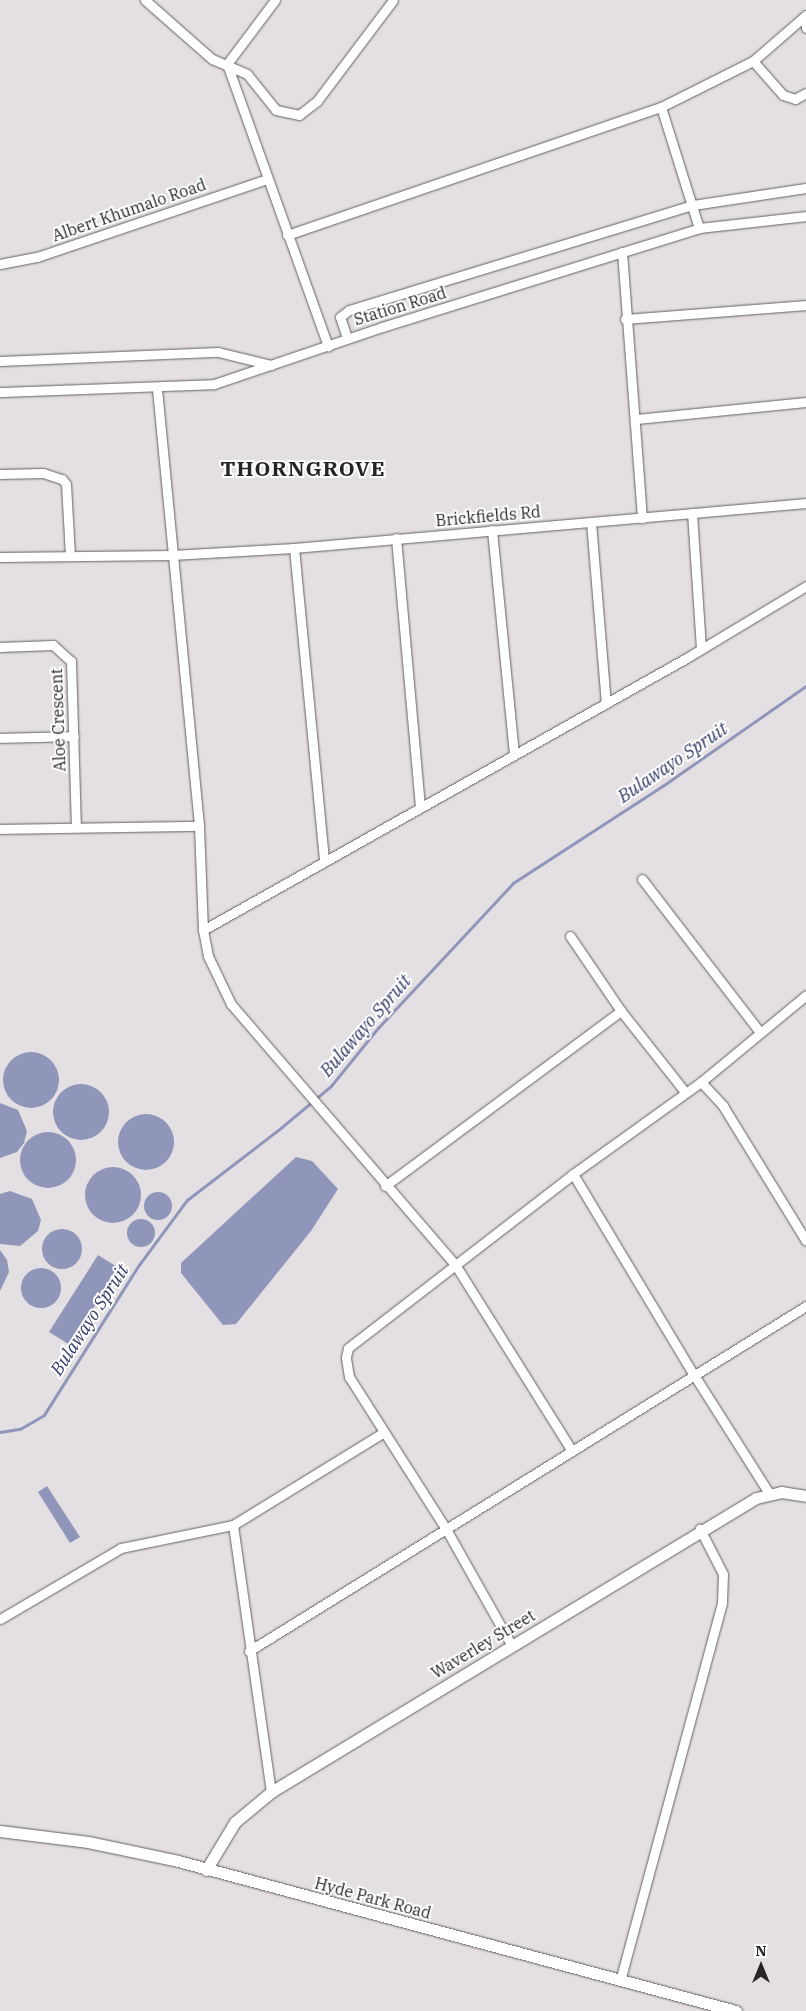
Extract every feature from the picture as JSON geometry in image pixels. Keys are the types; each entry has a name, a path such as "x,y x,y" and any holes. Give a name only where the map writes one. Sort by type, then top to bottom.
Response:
{"street":[{"path":"145,0 212,58 247,74 276,110 299,115 317,101 393,0"},
{"path":"227,64 275,0"},
{"path":"805,16 806,28"},
{"path":"288,235 661,107 753,61 805,16"},
{"path":"753,61 783,95 795,98 806,93"},
{"path":"227,64 328,346"},
{"path":"661,107 694,205 699,228"},
{"name":"Albert Khumalo Road","path":"0,264 37,257 267,179"},
{"path":"347,338 340,317 349,310 694,205 806,188"},
{"name":"Station Road","path":"0,392 156,388 214,384 271,366 347,338 699,228 806,216"},
{"path":"622,252 625,319 636,419 642,518"},
{"path":"625,319 806,305"},
{"path":"0,360 218,352 271,366"},
{"path":"156,388 199,826 203,930 208,956 231,1004 306,1095 456,1266 572,1451"},
{"path":"636,419 806,402"},
{"path":"0,474 44,473 62,479 66,484 70,555"},
{"name":"Brickfields Rd","path":"0,557 172,555 294,548 806,503"},
{"path":"692,512 701,649"},
{"path":"591,522 606,703"},
{"path":"492,530 514,753"},
{"path":"396,538 420,806"},
{"path":"294,548 324,861"},
{"path":"203,930 701,649 806,586"},
{"name":"Aloe Crescent","path":"0,647 53,645 67,654 71,661 76,827"},
{"path":"0,738 74,736"},
{"path":"0,829 199,826"},
{"path":"642,879 760,1032"},
{"path":"570,936 621,1011 685,1092"},
{"path":"512,1646 446,1529 349,1377 346,1357 348,1348 573,1174 701,1082 806,995"},
{"path":"385,1186 621,1011"},
{"path":"701,1082 723,1106 806,1241"},
{"path":"573,1174 694,1375 769,1493"},
{"path":"249,1651 806,1306"},
{"path":"0,1619 121,1548 233,1525 384,1432"},
{"name":"Waverley Street","path":"206,1870 235,1822 271,1792 700,1529 769,1493 792,1492 806,1496"},
{"path":"233,1525 249,1651 271,1792"},
{"path":"620,1980 722,1602 723,1574 700,1529"},
{"name":"Hyde Park Road","path":"0,1831 88,1842 206,1870 736,2011"}],"water":[{"path":"31,1052 42,1054 51,1060 57,1069 59,1080 57,1091 51,1100 42,1106 31,1108 20,1106 11,1100 5,1091 3,1080 5,1069 11,1060 20,1054"},
{"path":"81,1084 92,1086 101,1092 107,1101 109,1112 107,1123 101,1132 92,1138 81,1140 70,1138 61,1132 55,1123 53,1112 55,1101 61,1092 70,1086"},
{"path":"0,1103 18,1110 27,1131 24,1143 17,1152 0,1158"},
{"path":"146,1114 157,1116 166,1122 172,1131 174,1142 172,1153 166,1162 157,1168 146,1170 135,1168 126,1162 120,1153 118,1142 120,1131 126,1122 135,1116"},
{"path":"48,1132 59,1134 68,1140 74,1149 76,1160 74,1171 68,1180 59,1186 48,1188 37,1186 28,1180 22,1171 20,1160 22,1149 28,1140 37,1134"},
{"path":"296,1157 312,1161 338,1189 311,1231 236,1324 223,1325 181,1273 181,1263"},
{"path":"113,1167 124,1169 133,1175 139,1184 141,1195 139,1206 133,1215 124,1221 113,1223 102,1221 93,1215 87,1206 85,1195 87,1184 93,1175 102,1169"},
{"path":"10,1191 32,1199 41,1220 38,1231 20,1246 0,1244 0,1194"},
{"path":"158,1192 168,1196 172,1206 168,1216 158,1220 148,1216 144,1206 148,1196"},
{"path":"141,1219 151,1223 155,1233 151,1243 141,1247 131,1243 127,1233 131,1223"},
{"path":"58,1229 66,1229 73,1232 79,1238 82,1249 79,1260 73,1266 66,1269 58,1269 51,1266 45,1260 42,1253 42,1245 45,1238 51,1232"},
{"path":"0,1250 7,1260 9,1272 0,1291"},
{"path":"98,1255 119,1268 70,1345 49,1332"},
{"path":"37,1268 45,1268 52,1271 58,1277 61,1288 58,1299 52,1305 45,1308 37,1308 30,1305 24,1299 21,1292 21,1284 24,1277 30,1271"},
{"path":"47,1486 80,1537 70,1543 38,1492"}],"waterway":[{"name":"Bulawayo Spruit","path":"0,1432 20,1429 44,1415 139,1265 187,1200 282,1127 331,1086 378,1028 513,883 664,785 806,686"}],"district":[{"name":"THORNGROVE","path":"303,468"}]}
